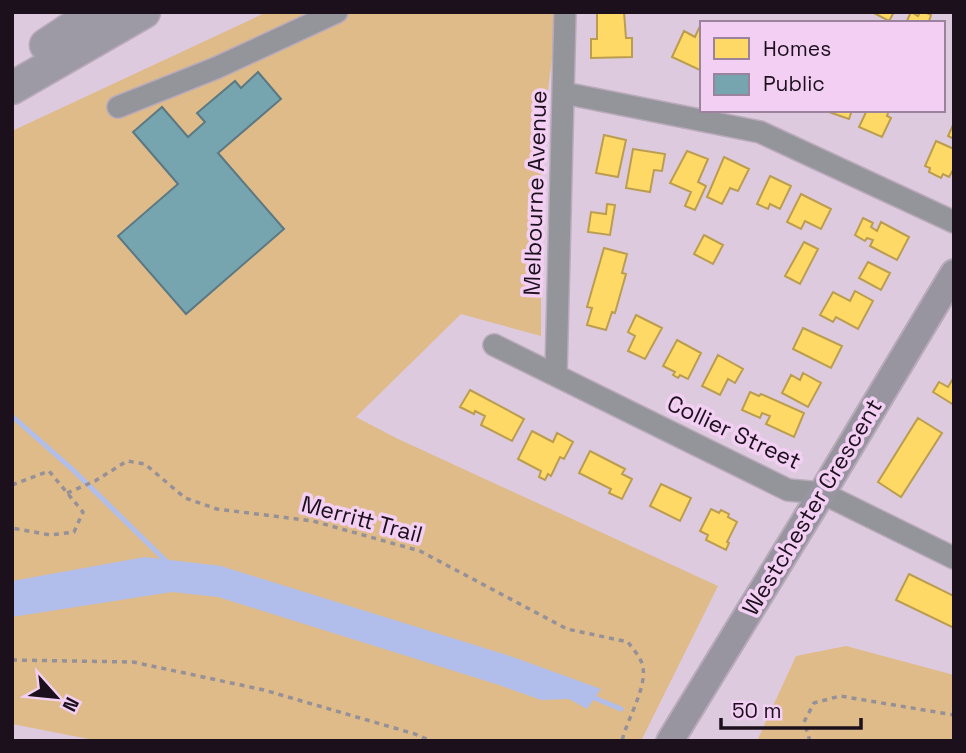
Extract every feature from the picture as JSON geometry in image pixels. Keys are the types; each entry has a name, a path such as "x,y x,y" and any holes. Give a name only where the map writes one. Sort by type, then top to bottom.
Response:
{"highway":[{"path":"12,67 96,12"},
{"path":"12,88 144,12"}],"main road":[{"name":"Westchester Crescent","path":"670,741 954,273"}],"street":[{"path":"118,107 216,68 337,12"},
{"name":"Melbourne Avenue","path":"556,374 565,12"},
{"path":"564,93 760,132 954,222"},
{"name":"Collier Street","path":"494,345 788,490 822,493 954,558"}],"path":[{"name":"Merritt Trail","path":"67,493 95,481 127,461 145,464 185,498 195,502 217,509 313,521 420,551 567,629 628,642 642,662 643,681 622,741"},
{"path":"12,485 49,471 83,512 74,532 50,535 12,528"},
{"path":"12,660 134,662 264,690 431,741"},
{"path":"810,741 804,722 814,703 840,696 954,715"}],"shaded area":[{"path":"267,12 558,12 541,144 541,336 461,314 356,417 396,438 718,586 641,741 99,741 12,724 12,131"},
{"path":"846,646 954,675 954,741 757,741 796,656"}],"water":[{"path":"145,557 221,566 513,657 601,689 587,709 569,699 541,700 218,597 172,592 12,617 12,581"}],"building: Homes":[{"path":"597,12 624,12 626,38 632,38 632,57 591,58 591,39 597,39"},
{"path":"872,12 894,12 889,21"},
{"path":"911,12 918,16 920,12 931,15 929,21 907,21"},
{"path":"700,28 700,70 672,57 684,31 695,37"},
{"path":"829,112 851,112 849,119"},
{"path":"866,112 888,112 887,116 891,118 882,137 859,127"},
{"path":"954,123 954,139 948,136"},
{"path":"604,135 626,140 618,177 596,173"},
{"path":"936,141 954,149 954,168 949,177 943,174 941,178 929,172 930,168 925,166"},
{"path":"633,149 665,154 662,171 654,170 650,192 626,188"},
{"path":"687,151 708,159 698,182 706,186 695,210 685,206 691,192 670,183"},
{"path":"724,157 749,169 738,191 730,188 722,204 707,197"},
{"path":"770,176 791,186 780,209 770,204 768,209 757,204"},
{"path":"801,194 831,209 821,229 805,221 801,229 787,222"},
{"path":"607,204 615,205 610,235 588,232 591,212 606,214"},
{"path":"863,218 873,223 871,227 877,231 881,222 909,237 897,260 870,246 873,240 867,238 865,241 855,235"},
{"path":"704,235 723,245 713,264 694,254"},
{"path":"804,242 818,249 800,284 785,276"},
{"path":"604,248 627,254 622,273 626,274 615,313 612,312 606,330 587,325 592,308 587,307"},
{"path":"868,262 890,273 881,290 859,278"},
{"path":"855,291 873,301 858,329 836,317 833,322 820,315 833,292 850,301"},
{"path":"636,315 662,328 645,359 628,351 635,336 628,332"},
{"path":"803,328 842,346 831,368 793,349"},
{"path":"677,340 701,353 688,379 680,375 678,378 673,375 675,372 663,366"},
{"path":"718,355 743,369 735,383 728,379 720,395 702,386"},
{"path":"803,373 821,383 808,407 782,393 791,375 800,380"},
{"path":"954,377 954,405 933,392 939,382 948,387"},
{"path":"470,390 524,419 512,441 481,425 485,416 460,407"},
{"path":"750,392 759,396 761,394 804,413 794,437 766,424 770,416 762,413 760,418 742,410"},
{"path":"918,418 942,433 901,497 878,482"},
{"path":"532,431 553,442 557,433 573,442 564,459 560,457 551,476 548,474 545,480 539,477 541,471 518,459"},
{"path":"590,451 625,469 622,474 632,479 622,499 609,493 611,489 579,473"},
{"path":"661,484 691,498 680,521 650,506"},
{"path":"711,509 729,514 728,517 737,522 726,550 706,540 708,535 700,531"},
{"path":"909,574 954,596 954,628 896,600"}],"building: Public":[{"path":"258,72 281,99 218,153 284,229 186,314 118,236 178,184 133,132 162,107 188,137 205,122 197,113 235,81 241,88"}],"waterway":[{"path":"12,416 72,469 168,563"},
{"path":"590,696 621,709"}]}
